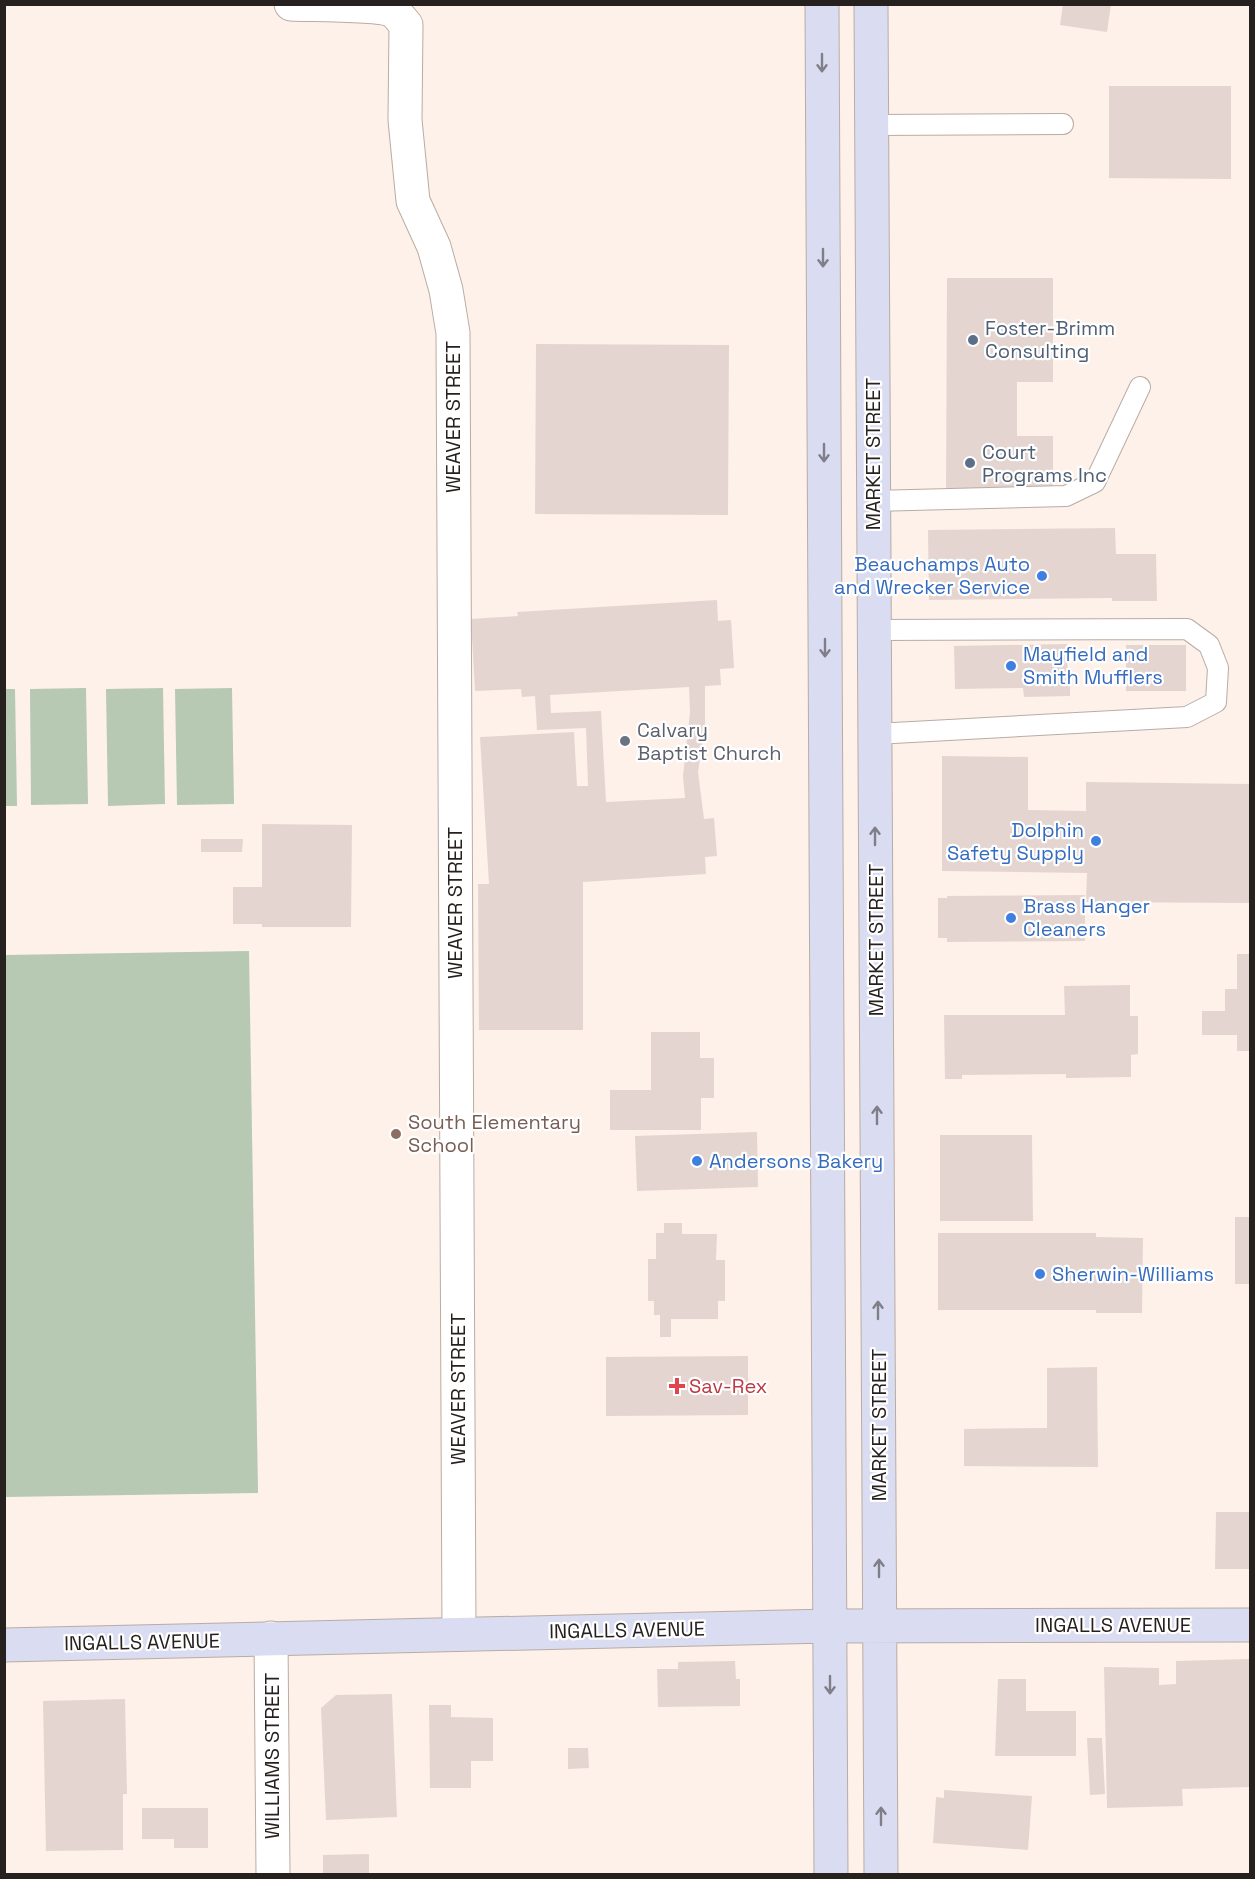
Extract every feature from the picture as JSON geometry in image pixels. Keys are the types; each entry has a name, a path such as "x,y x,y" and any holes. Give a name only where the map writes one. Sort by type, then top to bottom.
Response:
{"main road":[{"path":"822,4 831,1875"},
{"name":"MARKET STREET","path":"871,4 881,1875"},
{"name":"INGALLS AVENUE","path":"4,1645 830,1626 1251,1625"}],"street":[{"name":"WEAVER STREET","path":"291,4 389,10 394,12 406,25 405,120 413,201 434,247 446,291 453,333 459,1634"},
{"name":"WILLIAMS STREET","path":"271,1638 273,1875"}],"lane":[{"path":"871,125 1063,124"},
{"path":"873,501 1066,496 1095,482 1140,387"},
{"path":"874,630 1187,629 1209,645 1218,668 1216,702 1187,717 875,734"}],"green space":[{"path":"86,688 88,804 31,805 30,689"},
{"path":"163,688 165,804 108,806 106,689"},
{"path":"232,688 234,804 177,805 175,689"},
{"path":"5,689 15,689 17,806 5,806"},
{"path":"249,951 258,1493 5,1497 5,955"}],"building":[{"path":"1063,4 1111,4 1107,32 1060,25"},
{"path":"1109,86 1231,86 1231,179 1109,178"},
{"path":"947,278 1053,278 1053,382 1017,382 1017,436 1053,436 1053,493 946,492"},
{"path":"536,344 729,345 728,515 535,514"},
{"name":"Beauchamps Auto and Wrecker Service","path":"1115,528 1116,554 1156,554 1157,601 1112,601 1112,598 929,600 928,530"},
{"path":"717,600 718,621 731,620 734,668 720,669 721,685 705,686 705,727 698,772 704,819 714,818 717,856 705,857 706,874 583,882 583,1030 479,1030 478,884 489,884 480,737 574,732 577,786 588,786 586,728 537,730 535,696 522,697 521,689 475,691 471,619 518,616 517,612","holes":["689,687 690,712 683,776 685,798 606,802 601,711 551,713 550,695"]},
{"name":"Mayfield and Smith Mufflers","path":"1067,644 1070,696 1024,697 1023,688 955,689 954,646"},
{"path":"1126,645 1186,645 1186,691 1126,691"},
{"name":"Dolphin Safety Supply","path":"942,756 1028,757 1028,810 1086,811 1086,782 1250,784 1250,903 1086,902 1087,873 942,871"},
{"path":"262,824 352,825 351,927 262,927 262,924 233,924 233,887 262,887"},
{"path":"201,839 243,839 242,852 201,852"},
{"name":"Brass Hanger Cleaners","path":"1085,895 1085,941 947,942 947,938 938,938 938,898 947,898 947,896"},
{"path":"1237,954 1250,954 1250,1051 1237,1051 1237,1035 1202,1035 1202,1011 1225,1011 1225,989 1237,989"},
{"path":"1130,985 1130,1016 1138,1016 1138,1054 1131,1055 1131,1077 1066,1078 1066,1074 962,1075 962,1079 945,1079 944,1015 1065,1015 1064,986"},
{"path":"651,1032 700,1032 700,1058 714,1058 714,1098 701,1098 701,1130 610,1130 610,1090 651,1090"},
{"name":"Andersons Bakery","path":"757,1132 758,1187 637,1191 635,1136"},
{"path":"940,1135 1032,1135 1033,1221 940,1221"},
{"path":"1235,1217 1250,1217 1250,1284 1235,1284"},
{"path":"664,1223 682,1223 682,1234 717,1234 716,1260 725,1260 725,1301 718,1301 718,1319 671,1319 671,1337 660,1337 660,1315 654,1315 654,1301 648,1301 648,1259 656,1259 656,1233 664,1233"},
{"name":"Sherwin-Williams","path":"938,1233 1096,1233 1096,1237 1143,1238 1142,1313 1096,1313 1096,1310 938,1310"},
{"name":"Sav-Rex","path":"748,1356 748,1415 606,1416 606,1357"},
{"path":"1097,1367 1098,1467 964,1466 964,1429 1047,1428 1047,1368"},
{"path":"1216,1512 1250,1512 1250,1569 1215,1569"},
{"path":"1250,1659 1250,1787 1182,1789 1183,1806 1107,1808 1104,1667 1159,1668 1159,1685 1176,1684 1176,1661"},
{"path":"735,1661 736,1679 740,1679 740,1706 658,1707 657,1669 678,1669 678,1662"},
{"path":"998,1679 1026,1679 1026,1711 1076,1711 1076,1756 995,1756"},
{"path":"392,1694 397,1817 326,1820 321,1708 336,1695"},
{"path":"125,1699 127,1794 123,1794 123,1850 46,1851 43,1701"},
{"path":"429,1705 451,1705 451,1717 493,1718 493,1761 471,1761 471,1788 430,1788"},
{"path":"1087,1738 1102,1738 1105,1794 1090,1795"},
{"path":"568,1748 588,1748 589,1768 568,1769"},
{"path":"944,1790 1032,1796 1028,1850 933,1843 936,1797 944,1798"},
{"path":"142,1808 208,1808 208,1848 174,1848 174,1839 142,1839"},
{"path":"369,1854 369,1874 323,1874 323,1855"}],"place":[{"name":"Foster-Brimm Consulting","path":"973,340"},
{"name":"Court Programs Inc","path":"970,463"},
{"name":"Beauchamps Auto and Wrecker Service","path":"1042,576"},
{"name":"Mayfield and Smith Mufflers","path":"1011,666"},
{"name":"Calvary Baptist Church","path":"625,741"},
{"name":"Dolphin Safety Supply","path":"1096,841"},
{"name":"Brass Hanger Cleaners","path":"1011,918"},
{"name":"South Elementary School","path":"396,1134"},
{"name":"Andersons Bakery","path":"697,1161"},
{"name":"Sherwin-Williams","path":"1040,1274"},
{"name":"Sav-Rex","path":"677,1386"}]}
